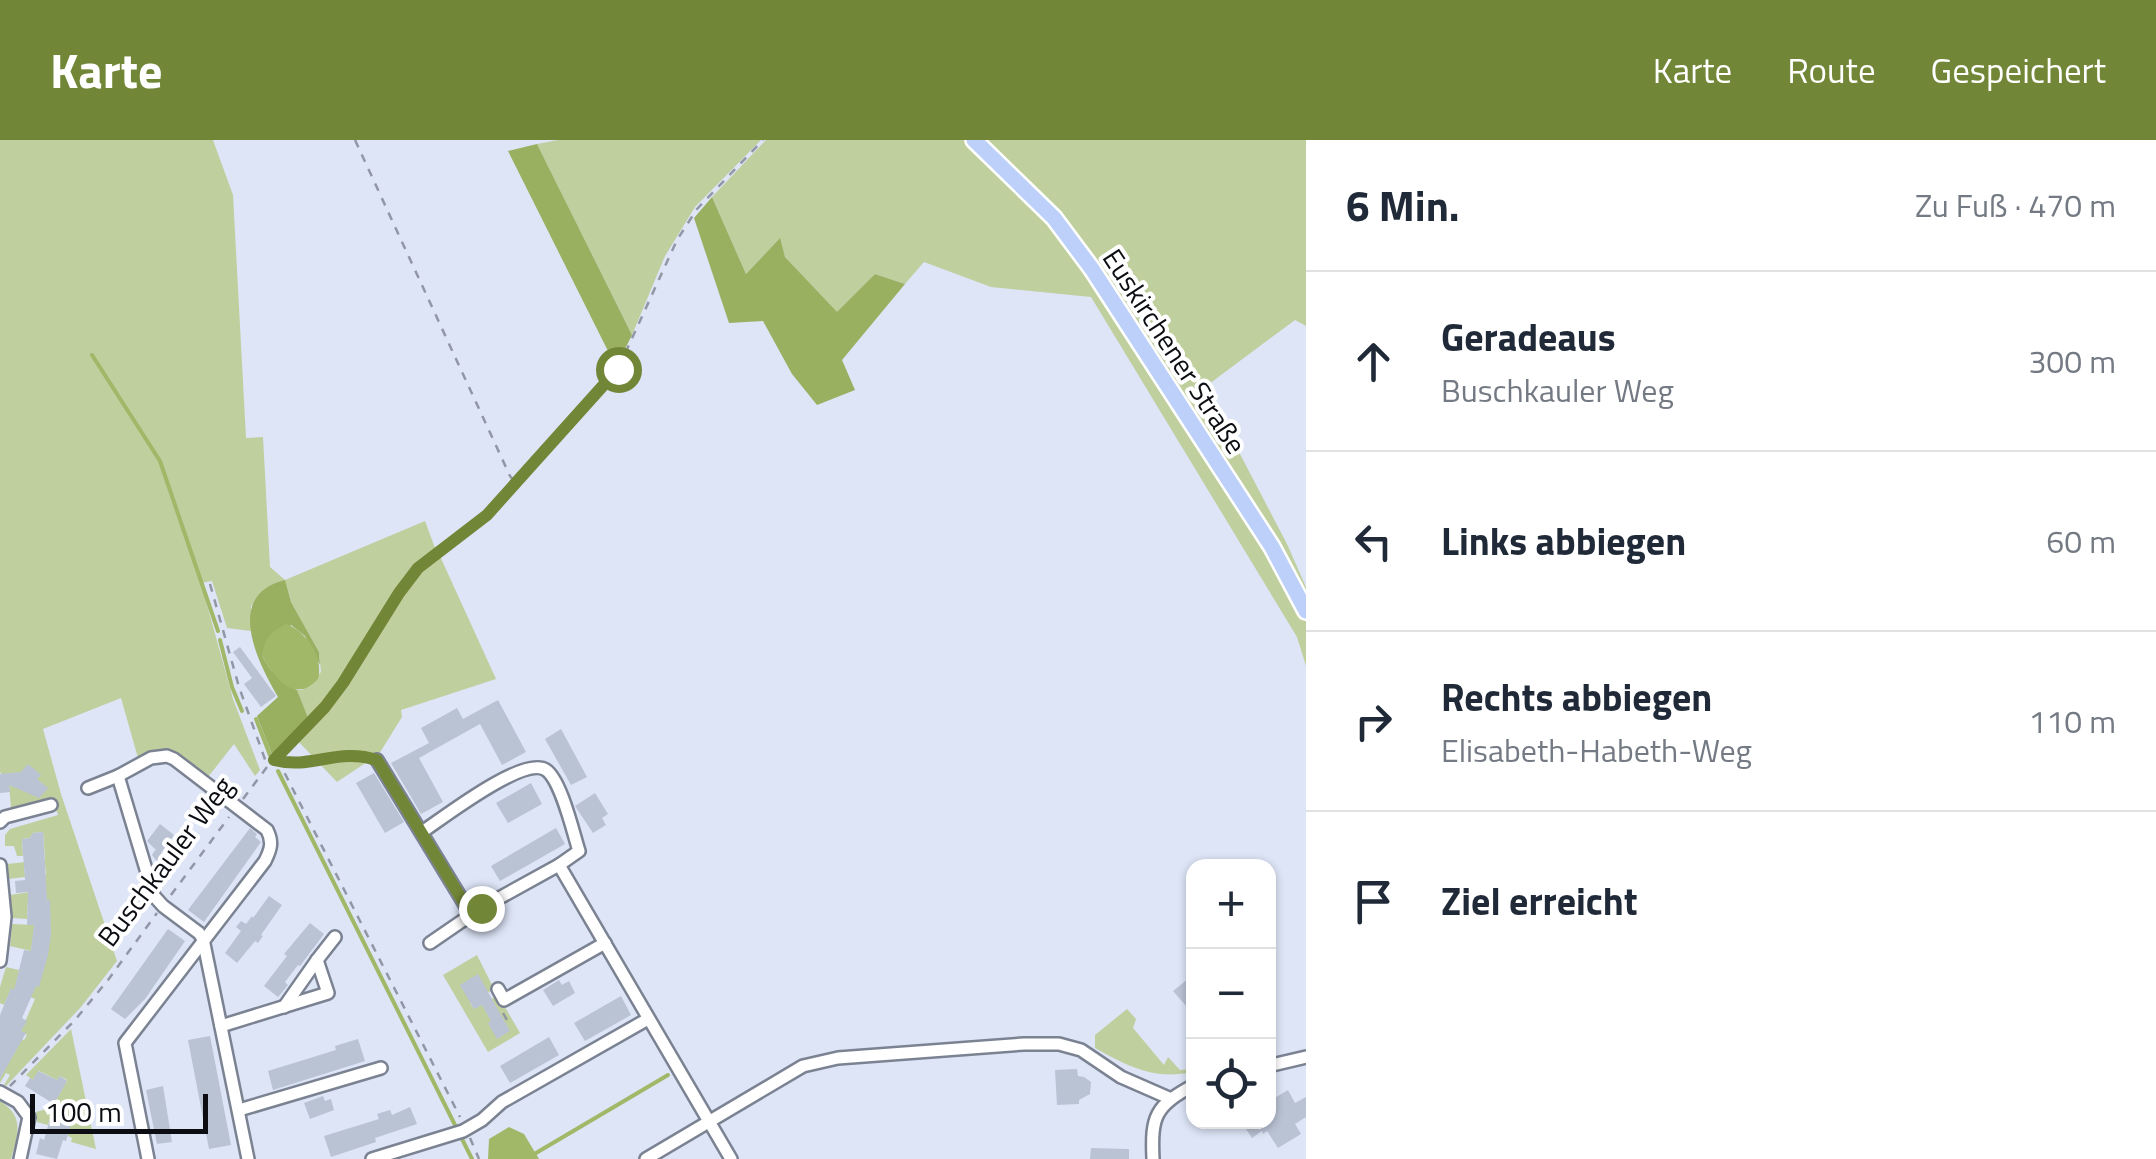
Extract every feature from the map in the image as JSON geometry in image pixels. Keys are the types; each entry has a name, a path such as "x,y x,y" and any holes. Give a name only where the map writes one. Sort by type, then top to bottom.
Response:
{"main road":[{"name":"Euskirchener Straße","path":"974,140 1054,218 1092,269 1272,547 1306,611"}],"street":[{"path":"88,788 151,758 167,756 268,830 272,840 265,861 125,1043 148,1159"},
{"path":"377,760 473,914"},
{"path":"422,832 492,784 528,768 543,768 554,780 579,851 430,943"},
{"path":"118,776 154,896 203,939 248,1159"},
{"path":"0,822 5,817 52,805"},
{"path":"560,864 730,1159"},
{"path":"0,866 4,917 0,961"},
{"path":"284,1006 334,937"},
{"path":"498,990 504,1000 604,943"},
{"path":"221,1026 328,992 317,960"},
{"path":"372,1159 482,1120 502,1102 648,1019"},
{"path":"646,1159 803,1066 820,1061 1059,1044 1076,1048 1121,1077 1169,1098"},
{"path":"1276,1064 1306,1057"},
{"path":"238,1110 381,1068"},
{"path":"1152,1159 1152,1134 1158,1112 1169,1098 1186,1089"},
{"path":"2,1093 18,1102 29,1117 20,1159"}],"path":[{"path":"355,140 516,483"},
{"name":"Buschkauler Weg","path":"2,1093 75,1020 268,767 325,707 418,568 487,515 618,369 656,284 696,210 763,140"},
{"path":"210,584 238,687 268,767"},
{"path":"274,760 298,764 340,754 377,760"},
{"path":"274,760 282,766 479,1159"},
{"path":"500,1007 507,1020 504,1021"}],"shaded area":[{"path":"0,140 213,140 233,195 246,438 263,437 270,567 285,580 425,521 435,548 407,579 352,666 309,720 297,690 321,672 319,652 291,602 285,581 251,606 251,631 227,628 212,581 201,583 233,699 260,770 255,776 234,744 208,777 176,753 163,750 138,758 121,698 43,729 117,961 81,1007 6,1086 10,1075 6,1073 0,1083 0,1047 14,1054 18,1037 24,1040 27,1035 21,1031 35,999 11,989 4,1005 0,1003 0,987 6,967 19,970 17,981 37,957 34,931 31,951 10,946 12,924 35,925 50,900 28,899 27,919 12,918 9,895 31,892 46,874 45,864 24,866 25,877 8,879 7,864 45,860 43,832 22,839 23,856 17,856 14,846 5,846 5,835 10,829 58,815 52,797 11,808 9,784 0,772"},
{"path":"558,140 761,140 695,207 665,256 632,335 537,144"},
{"path":"766,140 1306,140 1306,326 1295,320 1205,387 1306,587 1306,666 1297,637 1091,297 991,287 924,262 905,284 875,274 837,313 785,257 779,239 746,274 712,197"},
{"path":"537,144 632,335 616,367 508,151"},
{"path":"712,197 746,274 780,238 785,257 837,312 875,274 905,284 842,360 855,390 817,405 792,374 763,321 729,323 694,218"},
{"path":"439,554 496,679 401,710 402,717 379,754 337,782 297,740 343,689 400,598"},
{"path":"285,580 291,602 319,652 320,665 305,636 291,625 262,656 276,676 297,690 309,720 273,757 257,716 278,697 255,648 250,614 255,600 266,588"},
{"path":"286,624 306,639 318,662 318,679 301,689 286,685 262,656 269,636"},
{"path":"477,955 494,989 470,1003 474,1009 498,995 520,1033 488,1052 443,975"},
{"path":"1127,1009 1136,1019 1133,1028 1164,1065 1168,1057 1186,1073 1154,1073 1119,1061 1095,1048 1095,1035"},
{"path":"71,1029 96,1149 71,1142 71,1121 51,1115 48,1125 37,1122 36,1112 50,1108 59,1112 60,1105 51,1103 67,1080 60,1076 57,1080 39,1071 33,1080 26,1075"},
{"path":"0,1101 13,1113 18,1127 11,1159 0,1159"},
{"path":"509,1127 524,1134 539,1159 488,1159 489,1139"}],"building":[{"path":"240,647 276,696 261,707 244,684 252,678 233,652"},
{"path":"498,700 526,752 502,765 480,724 419,758 443,802 421,814 391,763 429,743 421,728 457,708 463,719"},
{"path":"561,729 587,777 571,785 545,739"},
{"path":"28,764 48,788 39,798 9,785 10,792 0,793 0,774 21,772"},
{"path":"374,773 404,822 385,833 356,783"},
{"path":"531,783 542,804 508,823 496,803"},
{"path":"595,793 608,814 602,818 606,825 593,833 575,806"},
{"path":"160,824 174,835 158,863 152,855 157,851 147,841"},
{"path":"250,828 261,842 204,922 188,910"},
{"path":"556,828 565,844 500,881 491,866"},
{"path":"43,832 50,900 48,955 39,987 36,986 22,1018 27,1021 21,1031 26,1033 0,1079 0,1015 11,988 14,990 24,950 31,951 34,925 27,925 28,892 16,893 15,881 25,880 22,839"},
{"path":"269,896 282,905 258,943 255,941 237,963 225,953 241,931 236,927 253,918"},
{"path":"310,923 324,934 285,982 288,985 278,997 264,986"},
{"path":"168,929 185,941 145,999 125,1019 111,1009"},
{"path":"478,974 510,1031 497,1039 482,1005 474,1009 460,985"},
{"path":"559,980 562,985 569,981 575,993 553,1006 543,990"},
{"path":"1186,980 1186,1006 1173,991"},
{"path":"621,996 631,1015 585,1041 574,1023"},
{"path":"210,1036 231,1145 209,1149 188,1040"},
{"path":"549,1037 559,1055 510,1083 500,1066"},
{"path":"358,1039 365,1061 273,1090 268,1071"},
{"path":"1077,1069 1078,1076 1091,1082 1090,1094 1079,1104 1057,1105 1055,1070"},
{"path":"38,1071 67,1081 54,1104 25,1086"},
{"path":"163,1086 172,1142 157,1144 146,1090"},
{"path":"1288,1090 1295,1103 1306,1097 1306,1117 1295,1124 1301,1134 1278,1148 1267,1131 1252,1138 1246,1129 1276,1129 1276,1097"},
{"path":"323,1096 325,1101 331,1099 334,1110 310,1119 304,1103"},
{"path":"410,1107 417,1124 331,1157 324,1136 379,1119 377,1114 390,1110 392,1115"},
{"path":"51,1115 72,1121 57,1159 36,1154"},
{"path":"1091,1148 1129,1149 1129,1159 1090,1159"}],"waterway":[{"path":"92,355 160,461 218,631"},
{"path":"220,640 242,711"},
{"path":"256,719 270,755"},
{"path":"278,771 457,1129"},
{"path":"536,1153 668,1075"},
{"path":"461,1137 472,1159"}],"route":[{"path":"481,908 473,914 467,908 377,760 340,754 298,764 274,760 343,683 418,568 487,515 618,369"}]}
